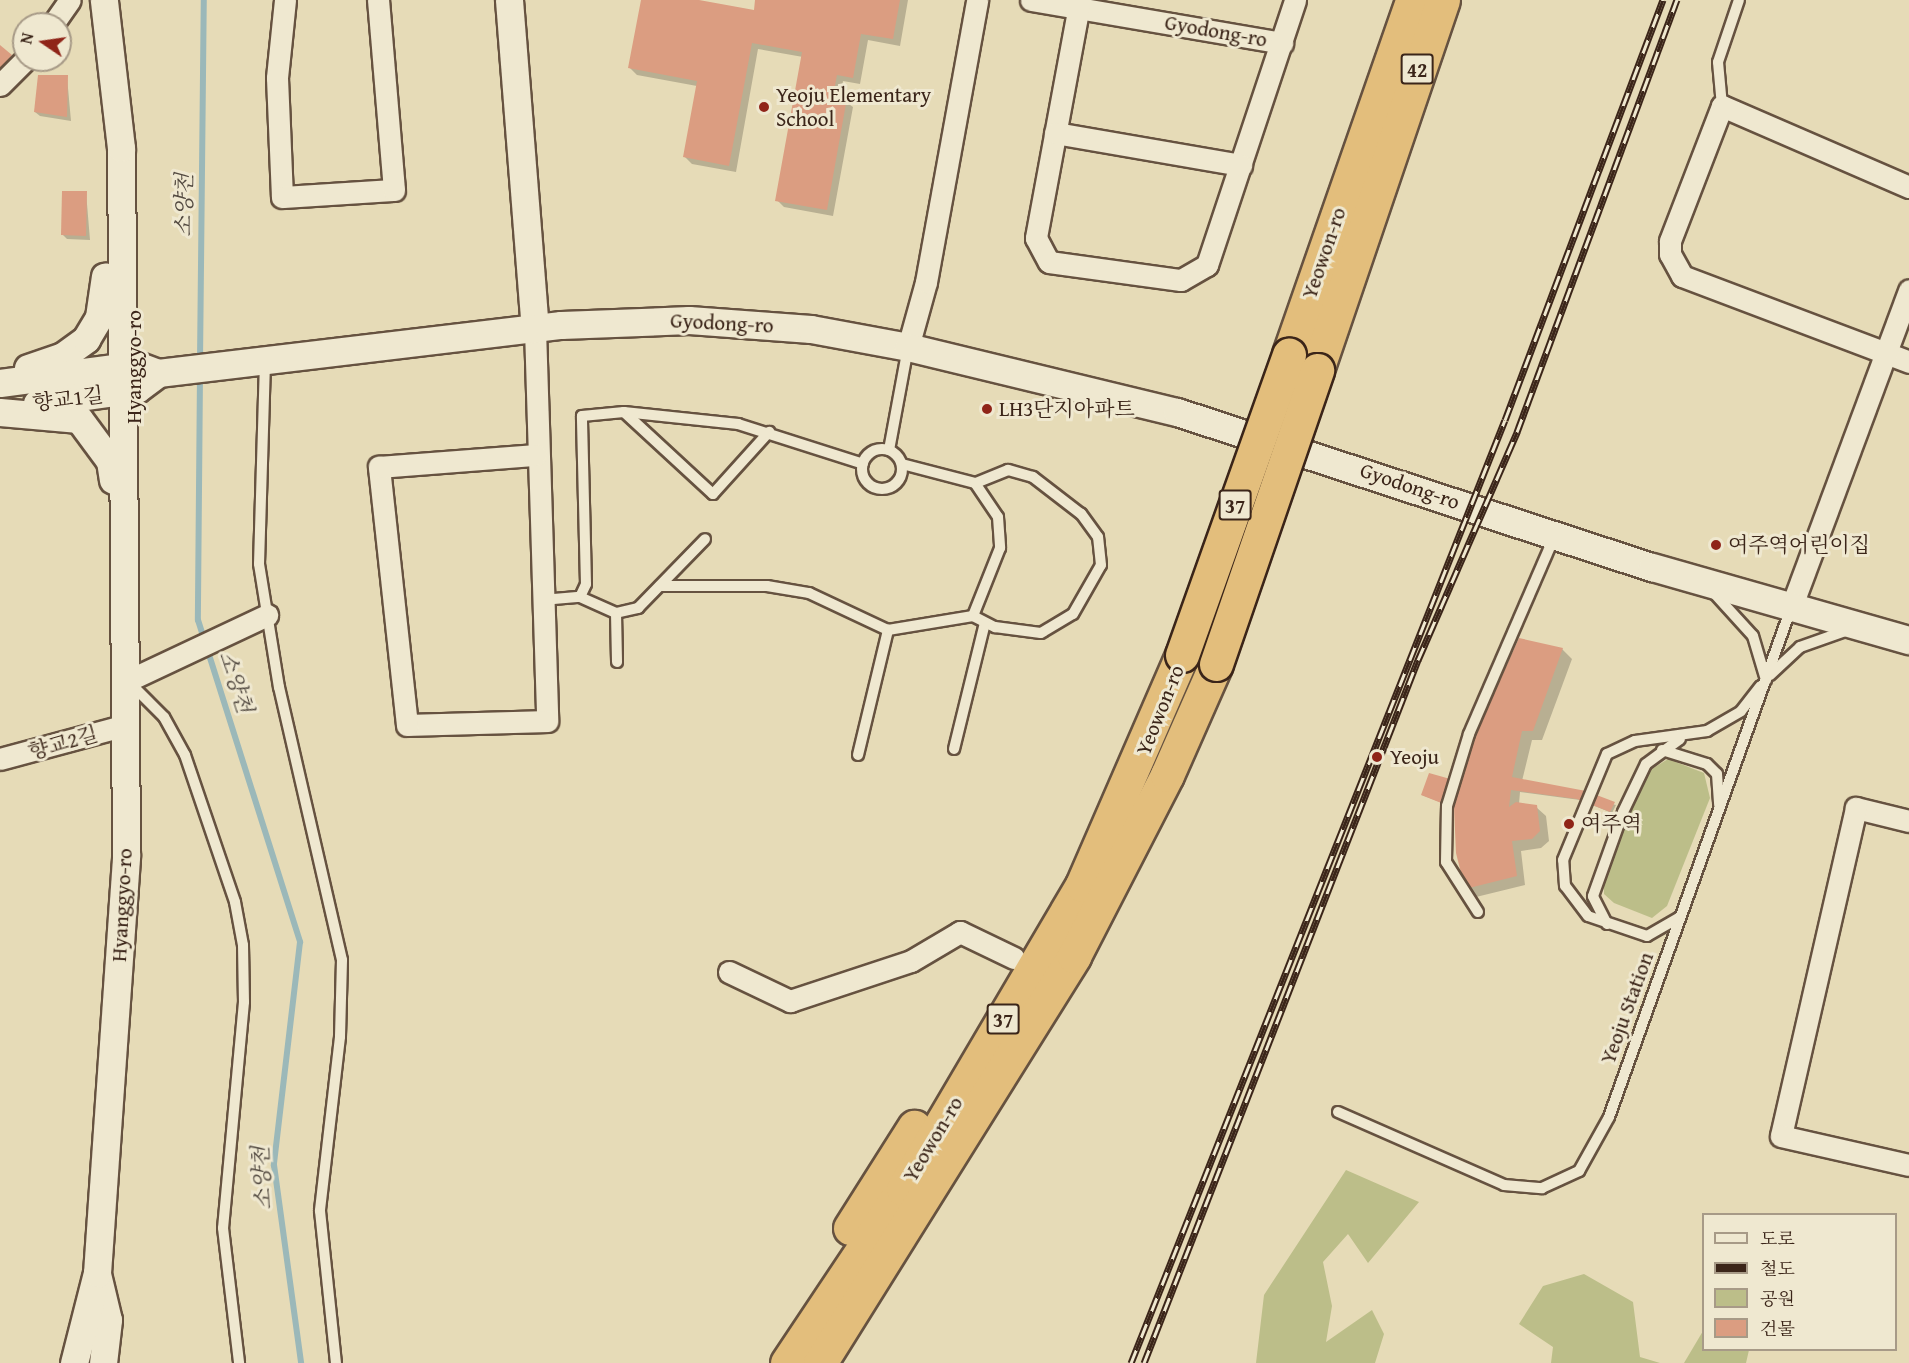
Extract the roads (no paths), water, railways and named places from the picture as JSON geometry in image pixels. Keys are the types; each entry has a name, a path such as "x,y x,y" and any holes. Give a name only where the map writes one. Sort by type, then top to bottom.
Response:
{"highway":[{"name":"37","path":"1383,85 1386,40 1398,0"},
{"name":"Yeowon-ro","path":"787,1363 909,1179 1082,885 1132,782 1182,655 1412,0"},
{"name":"Yeowon-ro","path":"820,1363 1074,956 1167,774 1216,664 1443,0"},
{"path":"765,1363 1014,958 1097,816 1132,782"}],"street":[{"name":"Hyanggyo-ro","path":"74,1363 97,1273 126,856 128,681 123,537 130,508 141,376 131,223 119,200 117,88 104,0"},
{"path":"285,0 277,78 282,197 394,190 378,0"},
{"path":"509,0 535,329 536,455 547,721 407,725 379,467 536,455"},
{"path":"908,347 926,282 976,0"},
{"name":"Gyodong-ro","path":"1031,0 1079,3 1282,43"},
{"name":"Gyodong-ro","path":"1079,3 1036,238 1049,262 1181,280 1207,265 1295,0"},
{"path":"0,85 13,72"},
{"path":"1909,187 1722,106 1670,241 1673,267 1682,276 1882,356 1909,362"},
{"path":"1055,133 1241,165"},
{"path":"0,375 63,356 86,339 99,317 106,227 119,200"},
{"path":"1791,608 1882,356 1909,290"},
{"name":"Gyodong-ro","path":"141,376 535,329 627,321 754,323 908,347 1200,419 1702,581 1909,640"},
{"name":"향교1길","path":"0,383 141,376"},
{"name":"향교1길","path":"0,407 141,376"},
{"path":"0,412 79,420 110,461 123,537"},
{"path":"128,681 262,617"},
{"name":"향교2길","path":"0,759 126,725"},
{"path":"1909,821 1856,808 1781,1136 1909,1165"},
{"path":"729,972 790,1001 911,961 960,932 1014,958"},
{"name":"Hyanggyo-ro","path":"97,1273 108,1320 103,1363"}],"lane":[{"path":"1722,106 1718,62 1739,0"},
{"path":"889,450 908,347"},
{"path":"259,362 259,564 262,617 342,960 341,1027 320,1211 336,1363"},
{"path":"580,597 586,584 582,416 624,412 769,432 863,464"},
{"path":"624,412 713,494 769,432"},
{"path":"889,450 870,453 863,464 867,483 879,489 897,483 902,464"},
{"path":"660,586 756,586 809,593 888,630 973,616 985,623 1041,633 1073,614 1101,565 1098,537 1087,522 1033,477 1008,470 975,483 902,464 889,450"},
{"path":"973,616 1000,548 998,517 975,483"},
{"path":"1478,912 1446,862 1447,806 1469,735 1555,535"},
{"path":"542,600 580,597 616,613 638,608 705,539"},
{"path":"1702,581 1753,636 1766,680"},
{"name":"Yeoju Station","path":"1338,1112 1504,1185 1525,1190 1563,1182 1584,1164 1609,1117 1791,608"},
{"path":"616,613 617,662"},
{"path":"954,749 985,623"},
{"path":"1680,917 1647,936 1607,924 1573,903 1565,886 1563,860 1597,769 1620,746 1683,737 1725,723 1800,647 1863,627"},
{"path":"858,756 888,630"},
{"path":"128,681 164,717 185,755 235,903 243,945 244,1002 223,1228 239,1363"},
{"path":"1607,924 1593,896 1638,778 1662,750 1683,737"},
{"path":"1662,750 1707,764 1717,774 1718,817"}],"waterway":[{"name":"소양천","path":"200,361 204,0"},
{"name":"소양천","path":"200,374 198,620 300,942 274,1165 301,1363"}],"railway":[{"path":"1131,1363 1505,420 1663,0"},
{"path":"1144,1363 1418,660 1517,432 1677,0"}],"place":[{"name":"Yeoju Elementary School","path":"764,107"},
{"name":"LH3단지아파트","path":"987,409"},
{"name":"여주역어린이집","path":"1716,545"},
{"name":"Yeoju","path":"1377,757"},
{"name":"여주역","path":"1569,824"}]}
